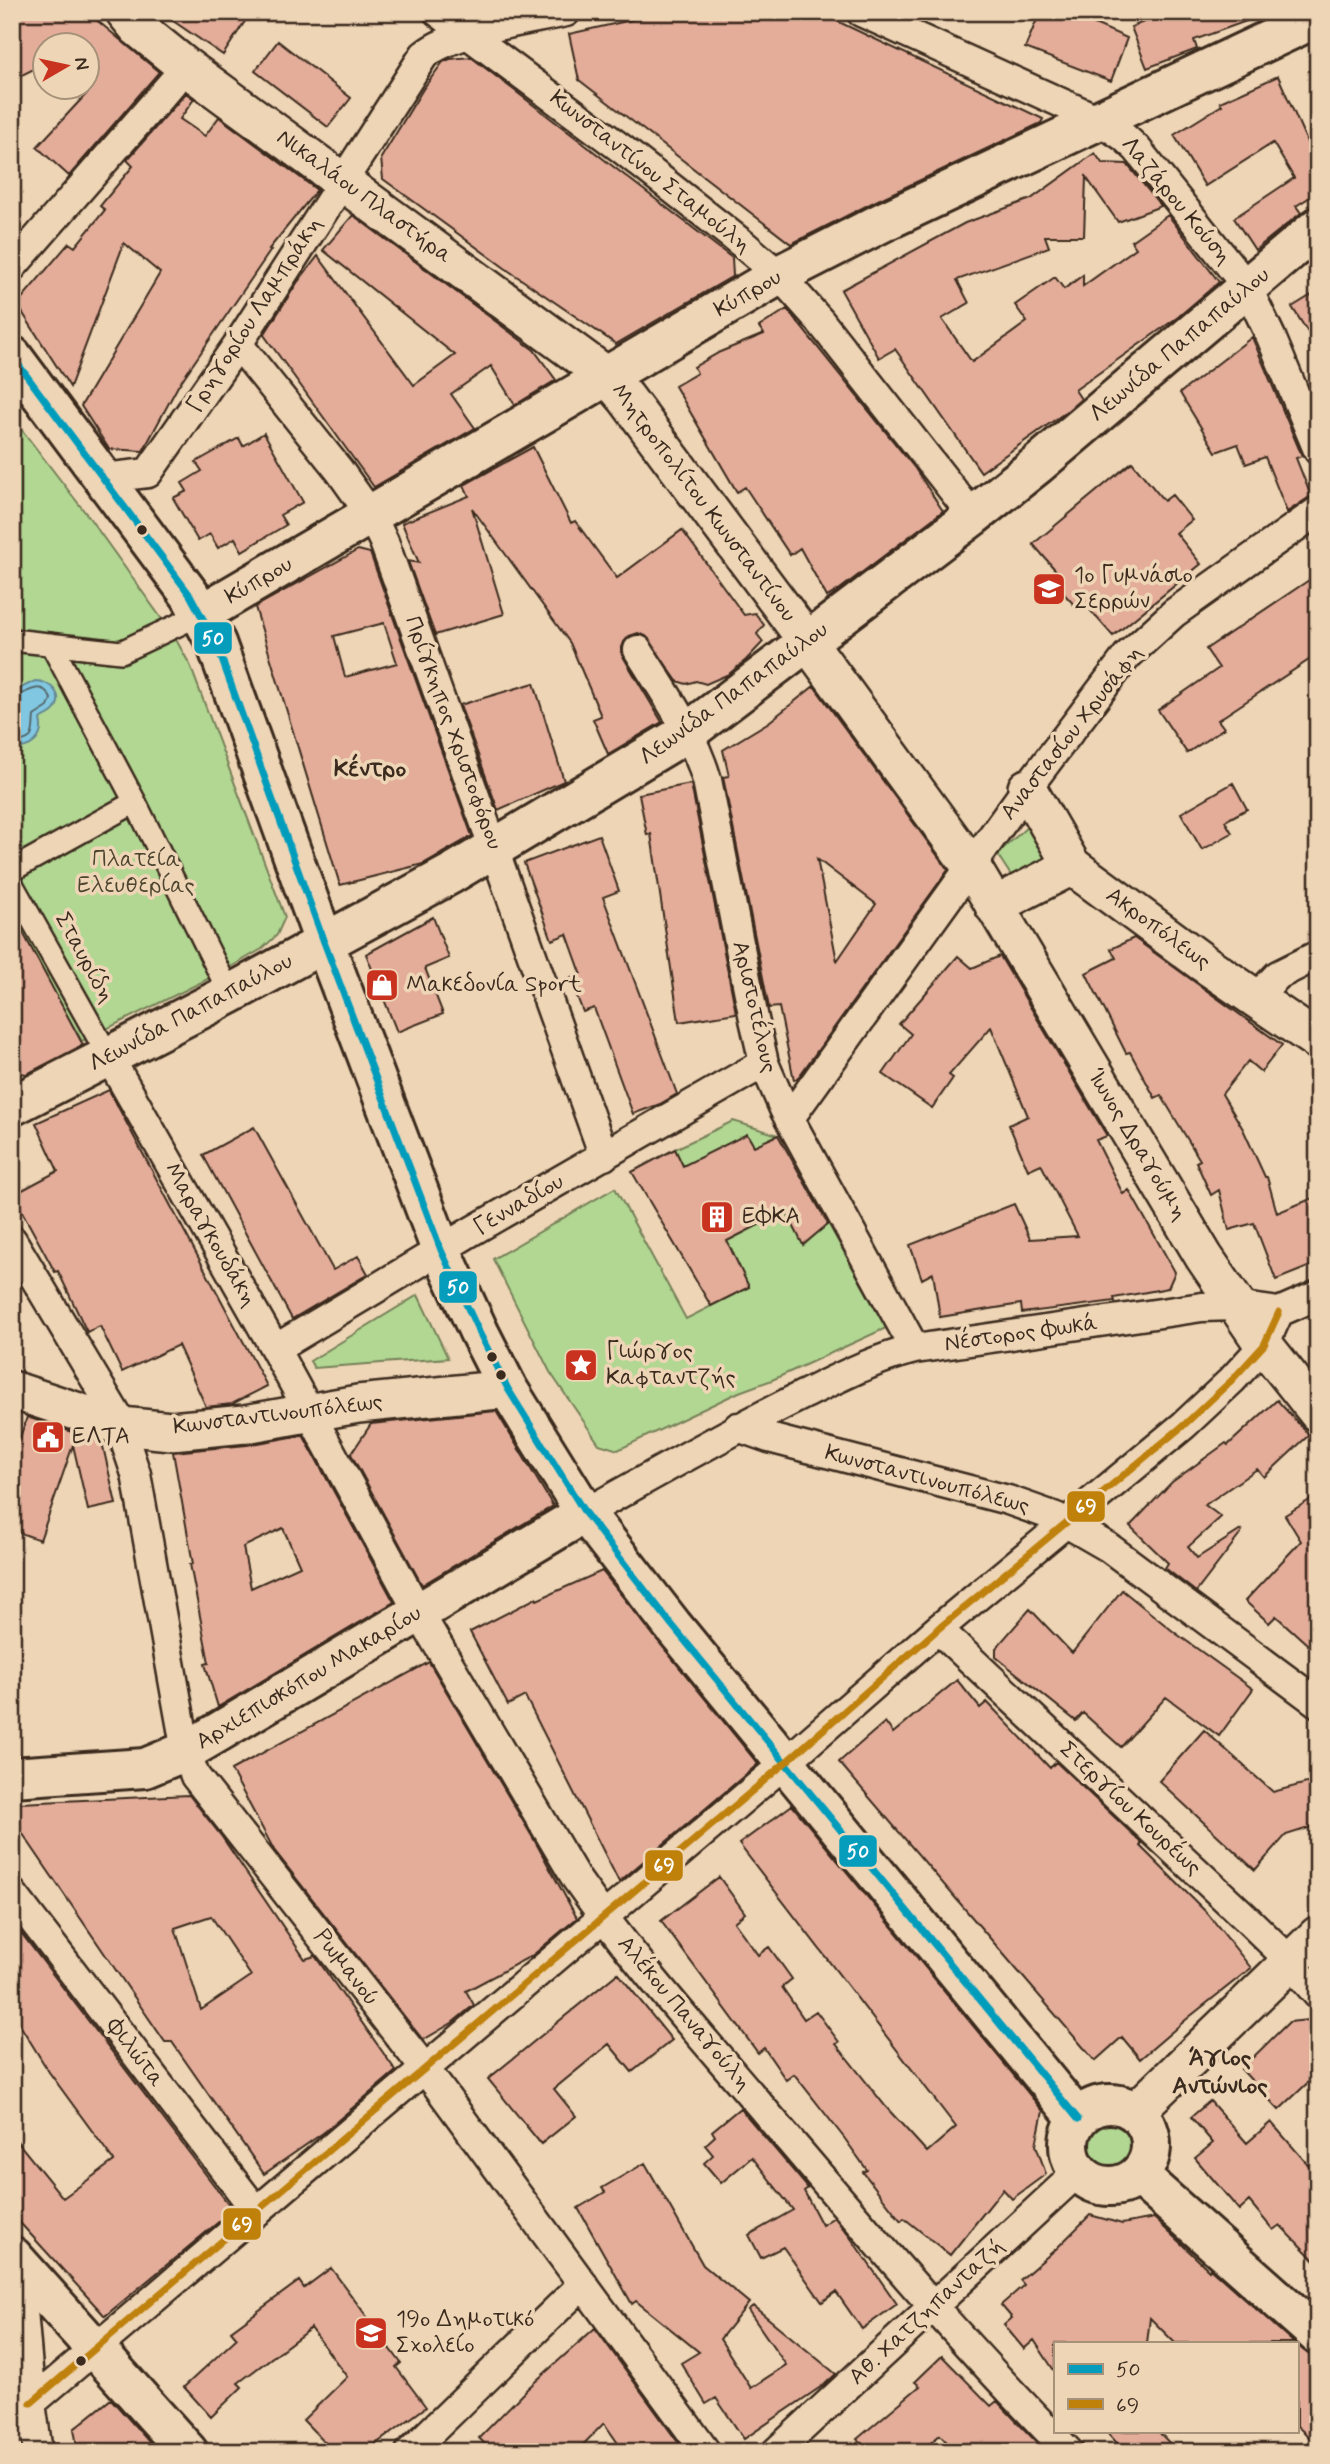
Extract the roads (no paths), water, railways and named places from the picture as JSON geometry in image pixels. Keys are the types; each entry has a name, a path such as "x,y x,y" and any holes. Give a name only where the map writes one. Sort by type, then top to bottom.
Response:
{"main road":[{"name":"Κύπρου","path":"201,614 779,275 1318,17"},
{"name":"Λεωνίδα Παπαπαύλου","path":"12,1106 230,994 495,850 688,732 973,516 1107,407 1318,227"},
{"path":"12,356 201,614 230,678 324,943 441,1250 508,1388 585,1513 672,1625 1078,2119"},
{"name":"Αρχιεπισκόπου Μακαρίου","path":"12,1777 145,1768 186,1751 585,1513"},
{"path":"1109,2103 1119,2104 1135,2112 1149,2129 1152,2143 1150,2157 1138,2175 1127,2183 1108,2187 1094,2184 1078,2172 1072,2162 1069,2140 1078,2119 1091,2108 1109,2103"},
{"path":"1138,2175 1318,2335"},
{"path":"16,2260 188,2452"}],"street":[{"name":"Νικαλάου Πλαστήρα","path":"125,12 138,28 186,66 608,377"},
{"name":"Κωνσταντίνου Σταμούλη","path":"439,12 683,197 779,275 820,321 973,516"},
{"name":"Γρηγορίου Λαμπράκη","path":"103,478 148,473 239,344 424,55 471,34 566,12"},
{"name":"Λαζάρου Κούση","path":"862,12 1098,120 1137,149 1247,288 1271,337 1318,450"},
{"path":"12,267 186,66"},
{"name":"Πρίγκηπος Χριστοφόρου","path":"239,344 339,470 371,515 394,567 604,1156"},
{"name":"Μητροπολίτου Κωνσταντίνου","path":"608,377 643,420 971,866"},
{"name":"Αναστασίου Χρυσάφη","path":"971,866 1119,666 1139,644 1174,613 1318,511"},
{"path":"12,640 121,653 201,614"},
{"path":"51,644 135,802 230,994"},
{"name":"Αριστοτέλους","path":"638,650 688,732 707,780 764,1063 777,1096 915,1349"},
{"path":"994,906 1072,866 1027,788"},
{"path":"12,870 135,802"},
{"path":"789,1119 971,866"},
{"name":"Ίωνος Δραγούμη","path":"971,866 1203,1257 1264,1345 1318,1413"},
{"name":"Ακροπόλεως","path":"1072,866 1202,962 1318,1041"},
{"name":"Σταυρίδη","path":"12,884 109,1057"},
{"path":"1255,998 1278,975 1318,955"},
{"name":"Μαραγκουδάκη","path":"109,1057 310,1413"},
{"name":"Γενναδίου","path":"275,1349 764,1063"},
{"name":"Ρωμανού","path":"12,1240 121,1426 136,1474 186,1751 190,1766 202,1787 425,2069 706,2452"},
{"path":"31,2403 785,1763 938,1629 1205,1407 1264,1345 1279,1312 1318,1295"},
{"name":"Νέστορος Φωκά","path":"737,1427 871,1363 915,1349 1202,1307 1236,1306 1279,1312"},
{"name":"Κωνσταντινουπόλεως","path":"12,1390 121,1426 171,1431 245,1424 358,1404 508,1388"},
{"name":"Αλέκου Παναγούλη","path":"310,1413 419,1613 561,1855 603,1917 932,2307 1069,2452"},
{"path":"585,1513 737,1427"},
{"name":"Κωνσταντινουπόλεως","path":"737,1427 769,1438 1008,1500 1067,1522 1119,1555 1318,1703"},
{"name":"Στεργίου Κουρέως","path":"938,1629 1245,1917 1318,1995"},
{"name":"Φιλώτα","path":"12,1893 257,2212"},
{"path":"1135,2112 1318,1935"},
{"name":"Αθ. Χατζηπανταζή","path":"776,2452 1078,2172"},
{"path":"16,2260 38,2452"},
{"path":"410,2452 583,2284"}],"water":[{"path":"35,681 54,689 58,703 52,712 40,719 40,732 35,742 12,749 12,682 19,689"}],"place":[{"name":"1ο Γυμνάσιο Σερρών","path":"1049,589"},
{"name":"Μακεδονία Sport","path":"382,985"},
{"name":"ΕΦΚΑ","path":"717,1217"},
{"name":"Γιώργος Καφταντζής","path":"581,1365"},
{"name":"ΕΛΤΑ","path":"48,1437"},
{"name":"19ο Δημοτικό Σχολείο","path":"371,2333"}],"district":[{"name":"Κέντρο","path":"370,769"},
{"name":"Άγιος Αντώνιος","path":"1220,2072"}],"park label":[{"name":"Πλατεία Ελευθερίας","path":"136,873"}]}
